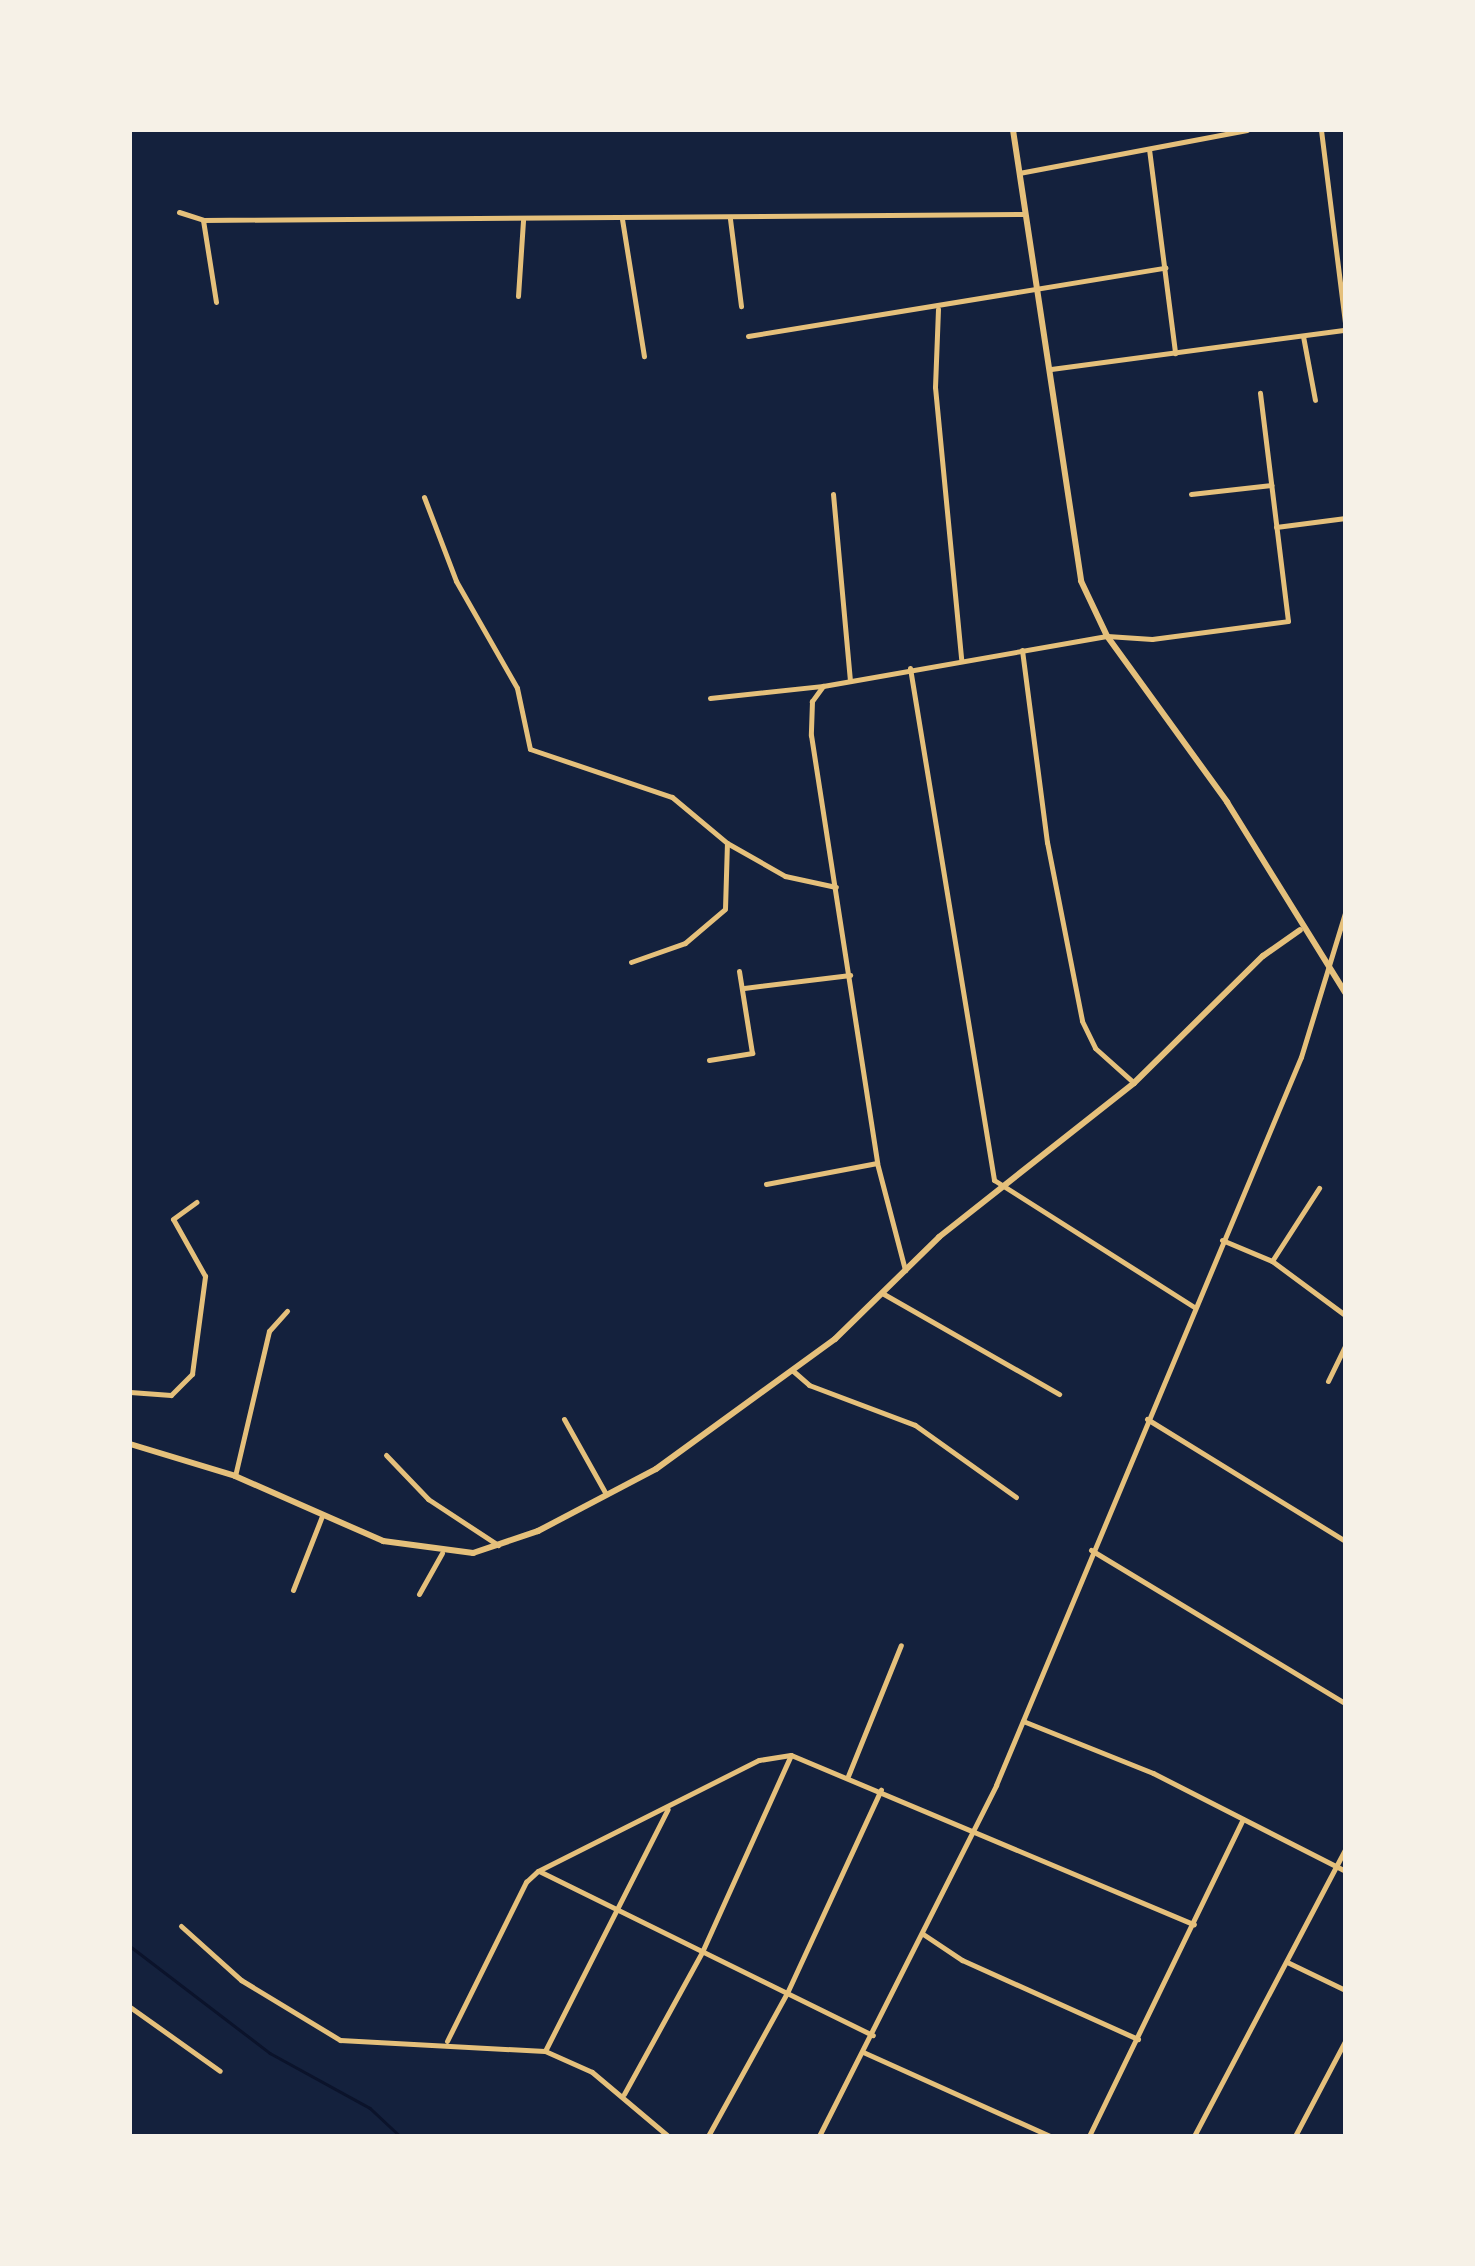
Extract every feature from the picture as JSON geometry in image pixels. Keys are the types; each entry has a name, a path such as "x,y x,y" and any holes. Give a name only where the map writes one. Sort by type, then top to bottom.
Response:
{"street":[{"path":"1013,130 1016,174 1051,369 1081,581 1108,636 1227,802 1300,930 1345,992"},
{"path":"1016,174 1247,130"},
{"path":"1051,369 1345,327 1321,130"},
{"path":"1149,149 1175,353"},
{"path":"179,212 203,220 1024,214"},
{"path":"622,219 644,356"},
{"path":"730,219 741,306"},
{"path":"203,220 216,302"},
{"path":"518,296 523,220"},
{"path":"748,336 1165,268"},
{"path":"938,308 935,387 961,658"},
{"path":"1303,336 1314,400"},
{"path":"710,698 823,686 961,658 1108,636 1152,638 1288,622 1260,393"},
{"path":"1192,494 1271,486"},
{"path":"832,494 850,680"},
{"path":"424,497 456,582 517,688 530,749 672,797 727,844 785,876 836,887"},
{"path":"1276,527 1345,518"},
{"path":"1022,650 1047,842 1082,1022 1096,1048 1134,1083"},
{"path":"910,668 982,1129 1000,1187 1194,1307"},
{"path":"823,686 812,700 812,734 877,1163 904,1270"},
{"path":"631,962 685,943 725,909 727,844"},
{"path":"819,2136 923,1934 1023,1721 1091,1550 1314,1026 1326,965 1345,914"},
{"path":"130,1444 235,1476 383,1541 442,1553 498,1545 656,1469 792,1370 1000,1187 1134,1083 1263,956 1300,930"},
{"path":"709,1060 752,1053 739,971"},
{"path":"744,988 850,976"},
{"path":"766,1184 877,1163"},
{"path":"1272,1260 1318,1188"},
{"path":"130,1392 170,1395 192,1374 206,1276 173,1219 196,1202"},
{"path":"1222,1240 1272,1260 1345,1315"},
{"path":"882,1293 1059,1394"},
{"path":"235,1476 268,1331 288,1311"},
{"path":"1328,1382 1345,1346"},
{"path":"792,1370 809,1385 915,1425 1016,1497"},
{"path":"564,1419 606,1494"},
{"path":"1147,1419 1345,1541"},
{"path":"386,1456 428,1499 498,1545"},
{"path":"293,1590 322,1516"},
{"path":"1091,1550 1345,1703"},
{"path":"419,1594 442,1553"},
{"path":"848,1776 901,1646"},
{"path":"1023,1721 1153,1773 1345,1871"},
{"path":"624,2094 702,1952 791,1755"},
{"path":"447,2041 526,1882 538,1871 758,1760 791,1755 848,1776 1194,1924"},
{"path":"708,2136 786,1993 881,1790"},
{"path":"545,2050 669,1806"},
{"path":"1089,2136 1243,1819"},
{"path":"1194,2136 1345,1850"},
{"path":"538,1871 873,2035"},
{"path":"181,1926 241,1980 340,2040 447,2041 545,2050 624,2094 668,2136"},
{"path":"923,1934 962,1960 1138,2039"},
{"path":"1287,1962 1345,1990"},
{"path":"130,2007 220,2071"},
{"path":"1295,2136 1345,2041"},
{"path":"863,2052 1050,2136"},
{"path":"243,2136 298,2136"}],"waterway":[{"path":"130,1946 270,2053 370,2108 400,2136"}]}
